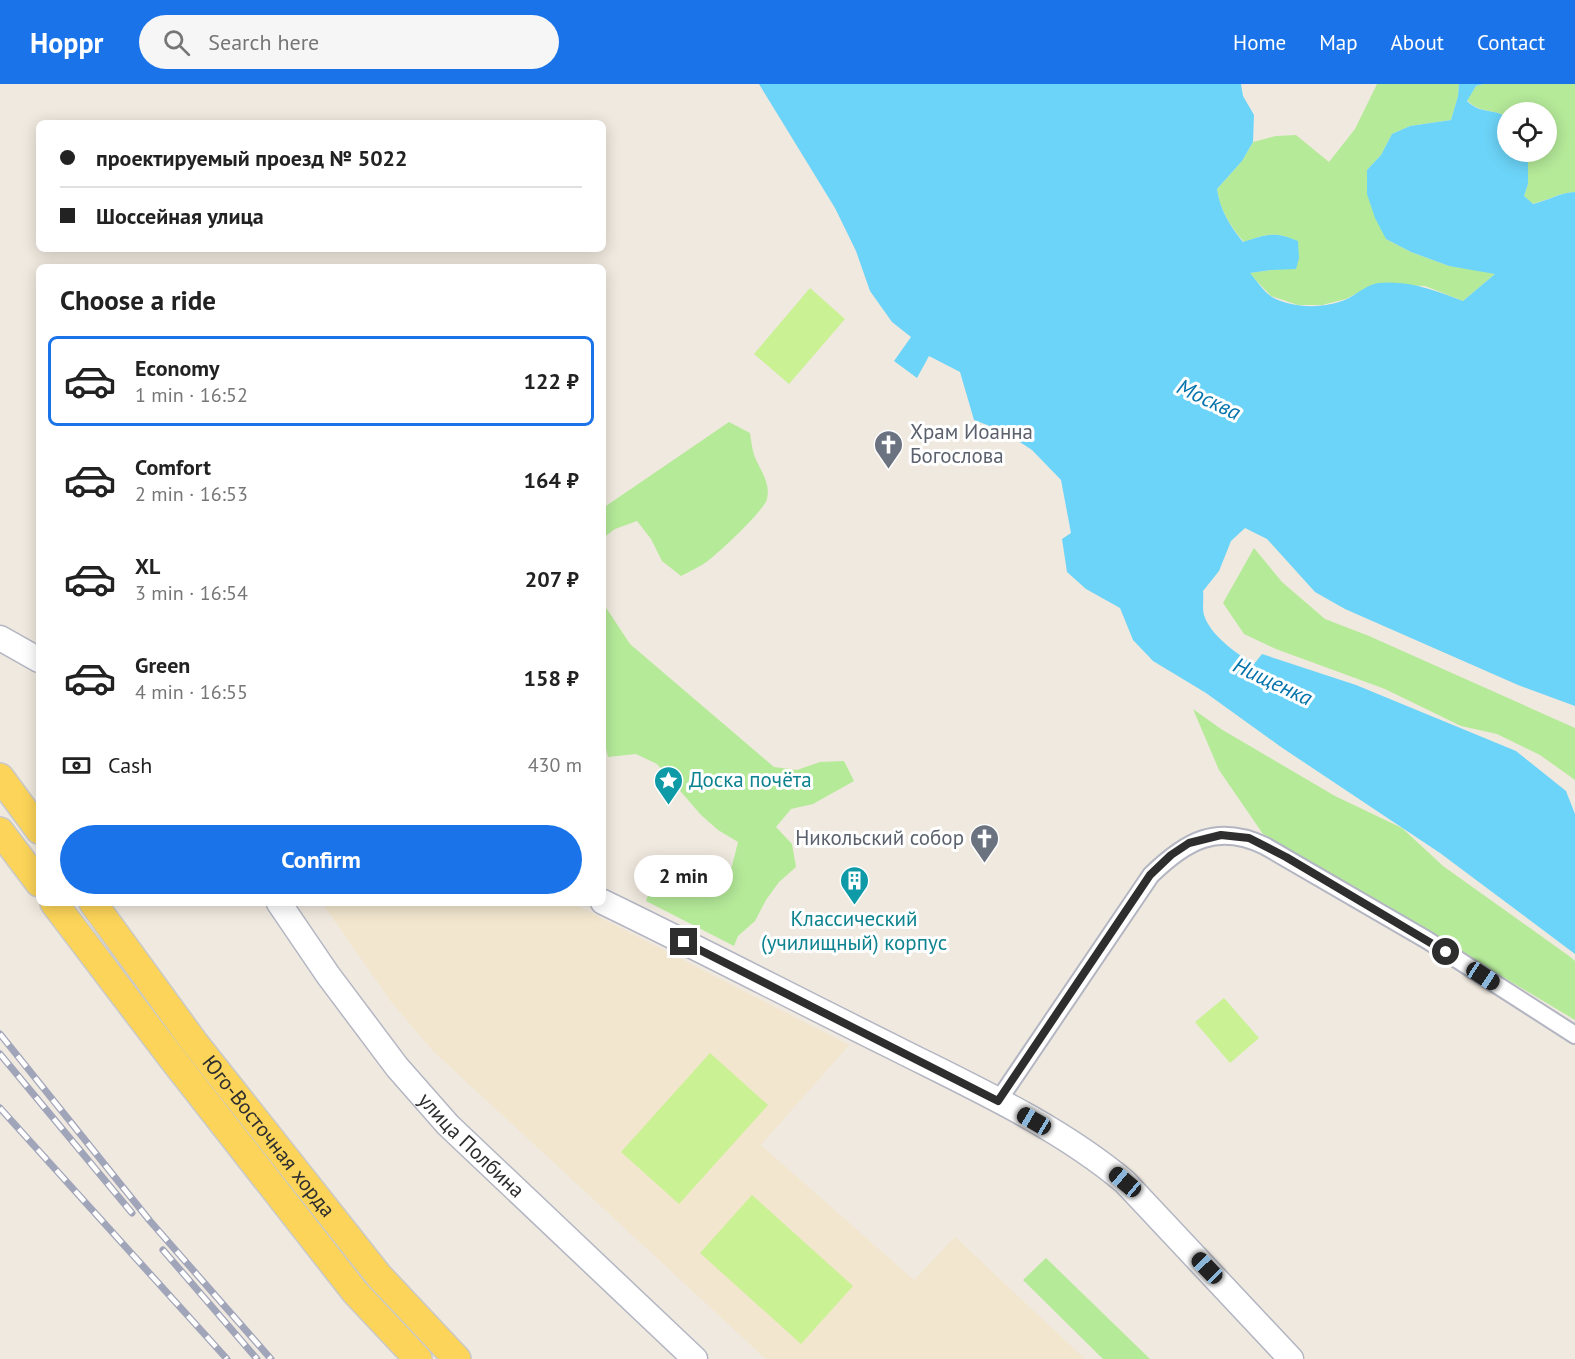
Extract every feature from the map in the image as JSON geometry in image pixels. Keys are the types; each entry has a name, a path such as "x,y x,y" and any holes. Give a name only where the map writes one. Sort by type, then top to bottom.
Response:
{"main road":[{"path":"0,638 36,658"},
{"path":"0,777 36,826"},
{"path":"0,831 36,879"},
{"path":"606,904 998,1101 1096,1159 1125,1182 1291,1359"},
{"name":"Юго-Восточная хорда","path":"56,906 355,1292 418,1359"},
{"name":"Юго-Восточная хорда","path":"95,906 194,1042 379,1276 457,1359"},
{"name":"улица Полбина","path":"281,906 328,975 397,1067 448,1125 695,1359"}],"street":[{"path":"998,1101 1150,875 1171,855 1189,843 1221,835 1249,838 1265,846 1427,940 1575,1035"}],"shaded area":[{"path":"324,906 578,906 849,1045 761,1145 914,1280 955,1237 1085,1359 766,1359 433,1051 392,1003"}],"green space":[{"path":"1377,84 1459,84 1451,120 1410,126 1392,134 1381,155 1367,170 1386,239 1411,252 1449,266 1496,273 1463,301 1425,286 1374,284 1346,299 1322,305 1298,305 1271,296 1249,273 1271,270 1297,241 1283,236 1270,235 1244,242 1226,217 1217,189 1242,161 1253,142 1276,136 1296,135 1329,162 1355,129"},
{"path":"1483,84 1575,84 1575,192 1564,193 1532,204 1524,196 1528,184 1528,162 1557,162 1557,102 1497,102 1497,113 1481,109 1467,100 1476,86"},
{"path":"810,288 845,319 789,384 754,354"},
{"path":"729,422 750,433 754,455 768,487 764,505 748,523 708,561 681,576 662,561 651,539 637,521 615,529 606,536 606,506"},
{"path":"1254,548 1282,582 1325,619 1369,636 1575,728 1575,780 1540,755 1497,734 1461,726 1385,689 1276,649 1244,634 1223,603"},
{"path":"606,608 630,644 774,767 797,770 820,762 844,761 854,781 813,804 791,809 776,827 792,844 796,867 779,882 755,921 738,936 734,946 646,901 649,892 667,886 691,883 717,885 732,866 738,842 718,830 701,815 657,764 636,754 608,757 606,749"},
{"path":"1193,709 1221,729 1335,796 1402,828 1443,866 1569,956 1575,961 1575,1020 1263,834 1219,770"},
{"path":"1224,998 1259,1038 1230,1063 1195,1022"},
{"path":"710,1053 768,1105 679,1204 621,1152"},
{"path":"752,1195 853,1286 801,1344 700,1253"},
{"path":"1046,1258 1150,1359 1103,1359 1023,1280"}],"water":[{"path":"759,84 1241,84 1243,96 1254,115 1253,142 1242,161 1217,189 1220,204 1230,224 1243,242 1270,235 1298,241 1299,258 1296,269 1250,273 1263,289 1272,297 1290,304 1321,306 1340,302 1370,285 1389,282 1421,287 1463,301 1495,274 1449,266 1411,252 1386,239 1375,218 1367,194 1367,170 1381,155 1392,134 1410,126 1451,120 1459,84 1483,84 1476,86 1467,101 1477,108 1497,113 1497,162 1528,162 1528,184 1524,196 1533,204 1564,193 1575,192 1575,706 1518,685 1345,609 1315,592 1267,539 1245,528 1231,541 1219,571 1203,591 1203,612 1218,637 1254,664 1262,654 1356,685 1516,751 1566,791 1575,814 1575,954 1440,853 1281,747 1206,693 1153,661 1133,640 1120,608 1086,589 1067,572 1062,539 1071,533 1061,480 1032,450 1003,431 974,420 960,372 929,356 917,378 894,361 911,337 892,322 870,291 856,251 835,208"}],"railway":[{"path":"0,1034 150,1221 271,1359"},
{"path":"0,1054 132,1213"},
{"path":"0,1108 227,1359"},
{"path":"163,1250 257,1359"}],"place":[{"name":"Храм Иоанна Богослова","path":"889,470"},
{"name":"Доска почёта","path":"668,806"},
{"name":"Никольский собор","path":"985,864"},
{"name":"Классический (училищный) корпус","path":"854,906"}],"route":[{"path":"684,942 998,1101 1150,875 1171,855 1189,843 1221,835 1249,838 1286,857 1446,952"}],"water label":[{"name":"Москва","path":"1209,399"},
{"name":"Нищенка","path":"1273,681"}]}
